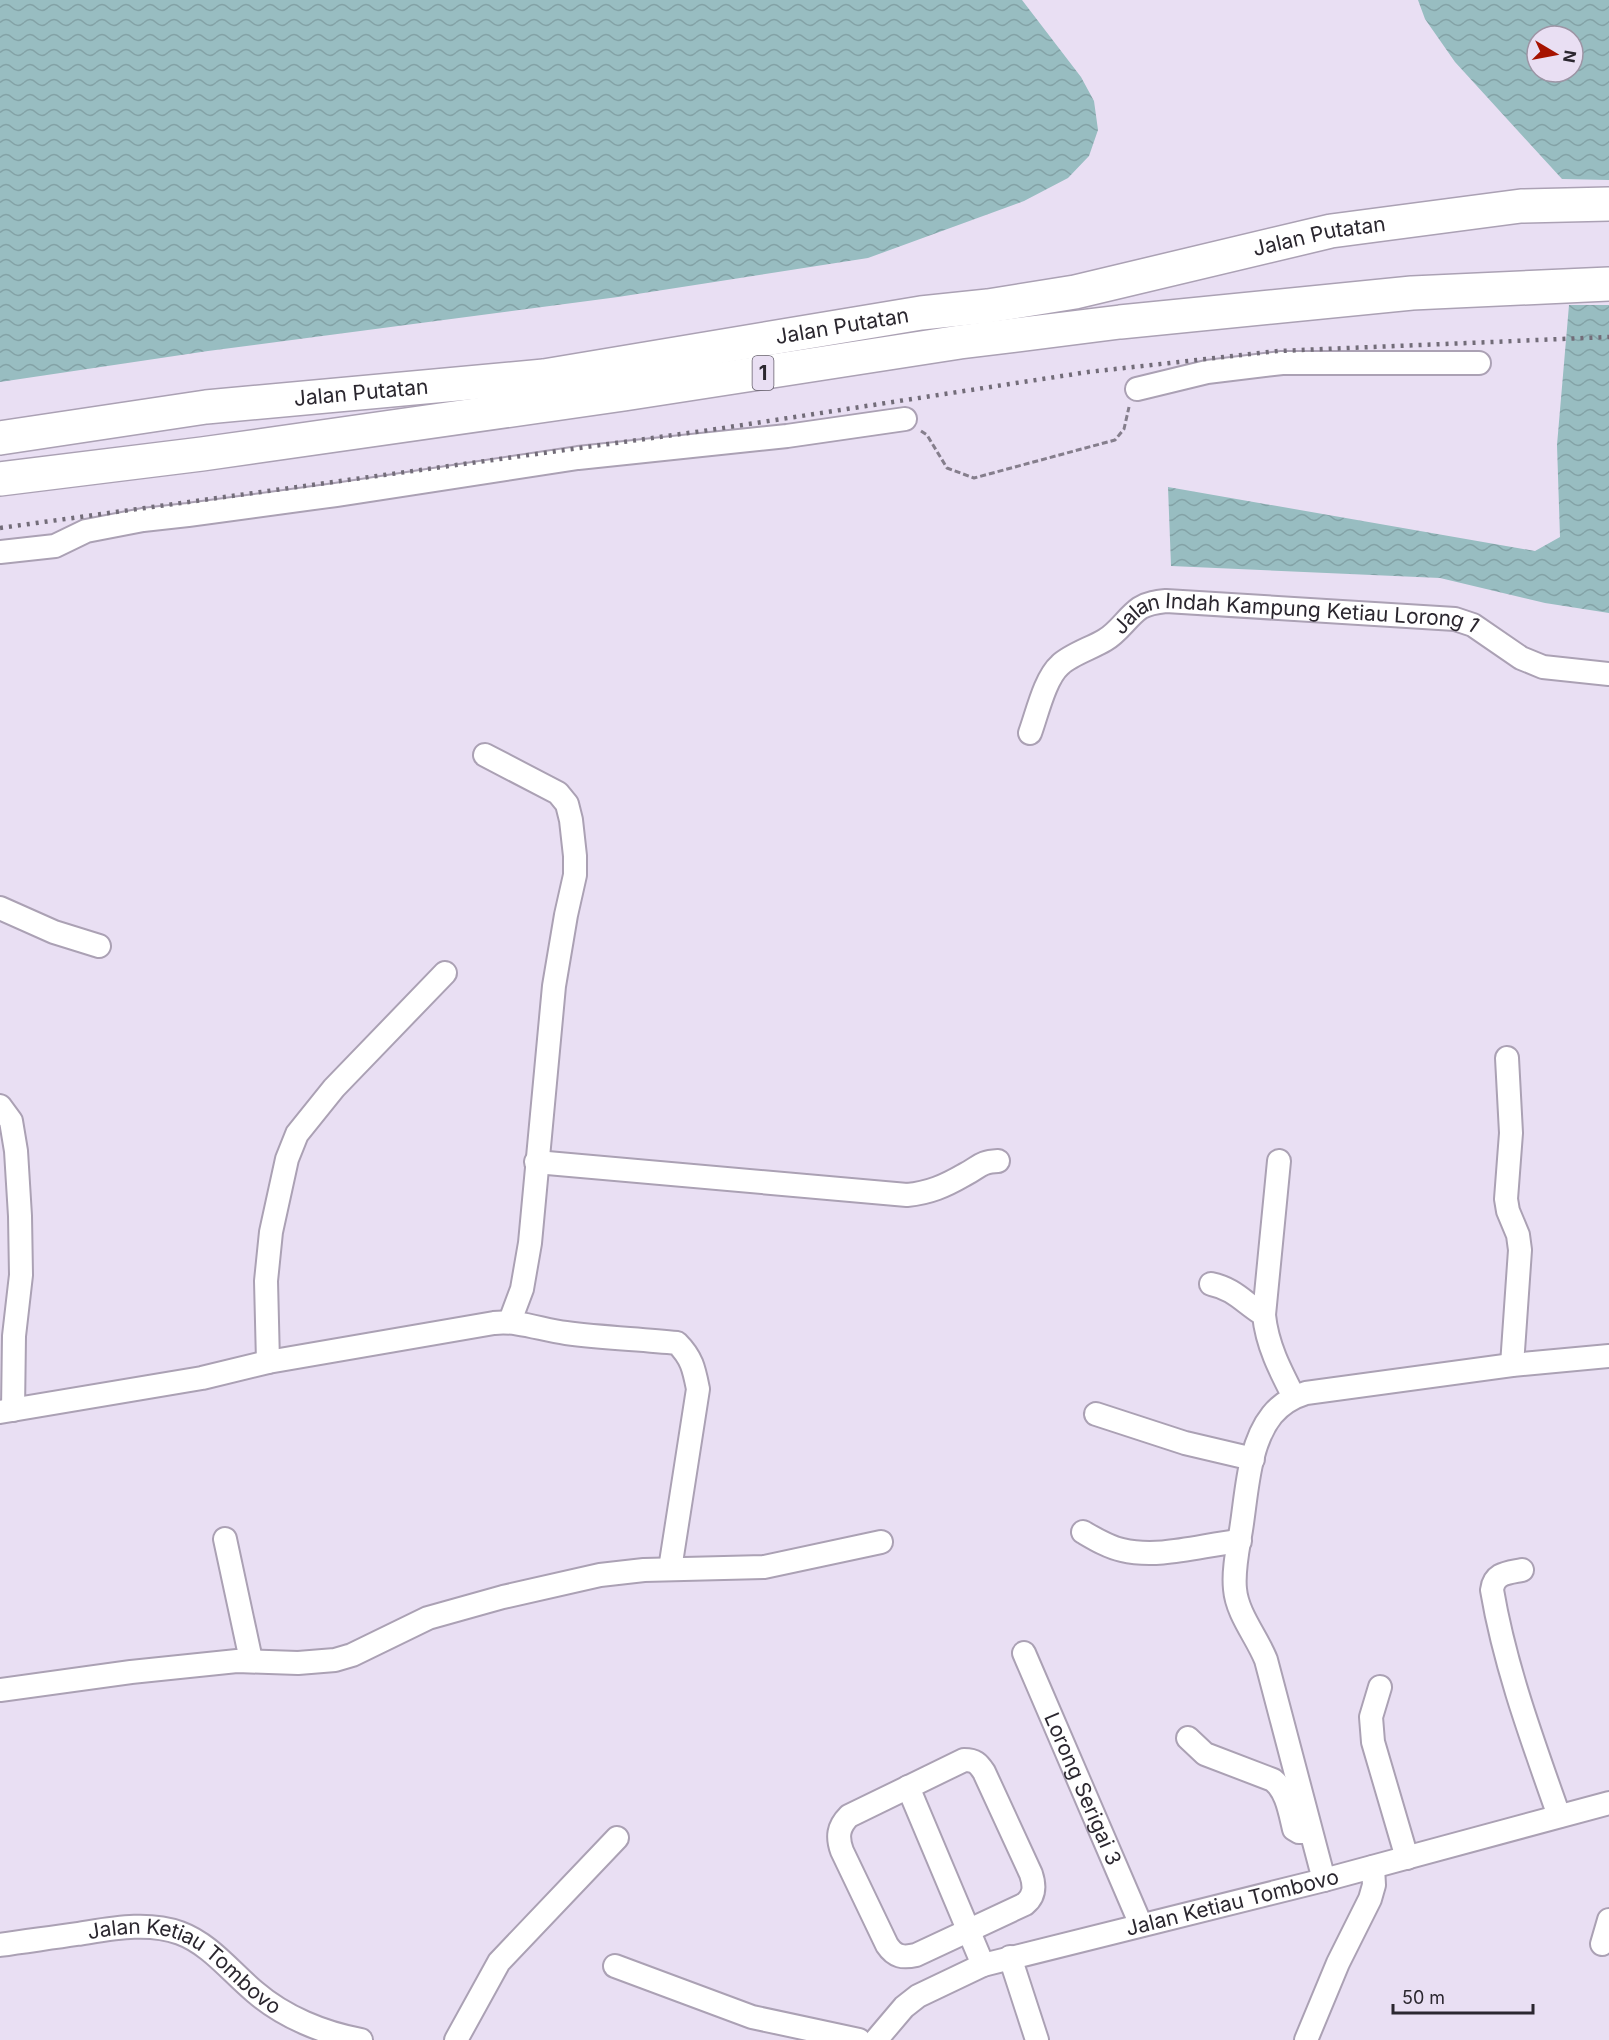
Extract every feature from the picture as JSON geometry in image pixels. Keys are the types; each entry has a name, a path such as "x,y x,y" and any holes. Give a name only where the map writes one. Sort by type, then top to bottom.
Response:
{"highway":[{"name":"Jalan Putatan","path":"0,438 206,407 544,376 921,313 988,306 1076,292 1331,231 1521,206 1609,204"},
{"name":"Jalan Putatan","path":"0,479 202,454 624,394 960,342 1120,322 1412,293 1609,284"},
{"path":"921,313 926,324 936,336 960,342"},
{"path":"544,376 618,384 624,394"}],"street":[{"path":"1137,389 1207,372 1282,363 1479,363"},
{"path":"0,552 55,546 86,531 143,520 325,496 572,459 787,436 905,419"},
{"name":"Jalan Indah Kampung Ketiau Lorong 1","path":"1030,733 1043,695 1060,664 1106,640 1139,609 1151,602 1166,601 1455,619 1473,625 1521,658 1543,668 1609,674"},
{"path":"485,755 558,792 567,804 575,840 575,875 555,976 530,1243 522,1289 510,1321"},
{"path":"0,908 54,932 99,946"},
{"path":"267,1362 266,1281 271,1232 287,1159 297,1134 334,1088 445,973"},
{"path":"1507,1058 1511,1133 1506,1199 1508,1211 1518,1235 1520,1250 1512,1365"},
{"path":"0,1106 11,1121 16,1151 20,1216 21,1275 6,1411 202,1378 267,1362 510,1321 542,1330 569,1334 677,1343 688,1354 698,1389 670,1569"},
{"path":"536,1162 907,1195 927,1193 967,1174 983,1162 998,1161"},
{"path":"1279,1161 1264,1315 1265,1330 1272,1351 1294,1397"},
{"path":"1211,1284 1235,1293 1264,1315"},
{"path":"1324,1880 1311,1831 1288,1778 1266,1660 1259,1641 1239,1607 1235,1589 1253,1459 1262,1432 1271,1416 1294,1397 1320,1390 1512,1365 1609,1356"},
{"path":"1096,1414 1185,1443 1253,1459"},
{"path":"1083,1532 1121,1550 1143,1553 1240,1541"},
{"path":"225,1539 251,1660"},
{"path":"0,1690 131,1672 251,1660 298,1663 335,1660 352,1655 428,1618 503,1597 600,1575 670,1569 764,1567 881,1542"},
{"path":"1522,1570 1497,1576 1493,1581 1492,1590 1503,1642 1533,1742 1559,1816"},
{"name":"Lorong Serigai 3","path":"1024,1653 1141,1925"},
{"path":"1380,1687 1371,1717 1372,1742 1407,1858"},
{"path":"1188,1738 1205,1754 1263,1774 1288,1778"},
{"path":"972,1760 978,1763 1034,1883 1031,1899 1025,1904 968,1930 916,1955 900,1957 892,1952 842,1851 838,1833 849,1816 956,1762 972,1760"},
{"path":"908,1787 983,1965"},
{"name":"Jalan Ketiau Tombovo","path":"876,2040 904,2007 918,1996 983,1965 1324,1880 1559,1816 1609,1805"},
{"path":"456,2040 499,1962 617,1838"},
{"path":"1306,2040 1338,1963 1370,1899 1374,1885 1373,1867"},
{"path":"1602,1944 1609,1920"},
{"name":"Jalan Ketiau Tombovo","path":"0,1945 124,1927 156,1927 179,1932 195,1940 213,1954 255,1992 307,2032 327,2031 361,2040"},
{"path":"1010,1957 1037,2040"},
{"path":"615,1966 752,2017 860,2040"}],"path":[{"path":"905,419 927,435 947,468 974,478 1115,440 1124,429 1130,404 1137,389"}],"water":[{"path":"0,0 1022,0 1081,77 1094,101 1098,130 1089,156 1068,178 1024,201 868,258 618,297 208,351 0,382"},
{"path":"1418,0 1609,0 1609,180 1562,179 1455,62 1425,19"},
{"path":"1569,305 1609,305 1609,613 1545,603 1440,578 1171,566 1168,487 1535,551 1560,537 1557,445"}],"railway":[{"path":"0,528 710,430 1088,372 1278,351 1609,337"}]}
